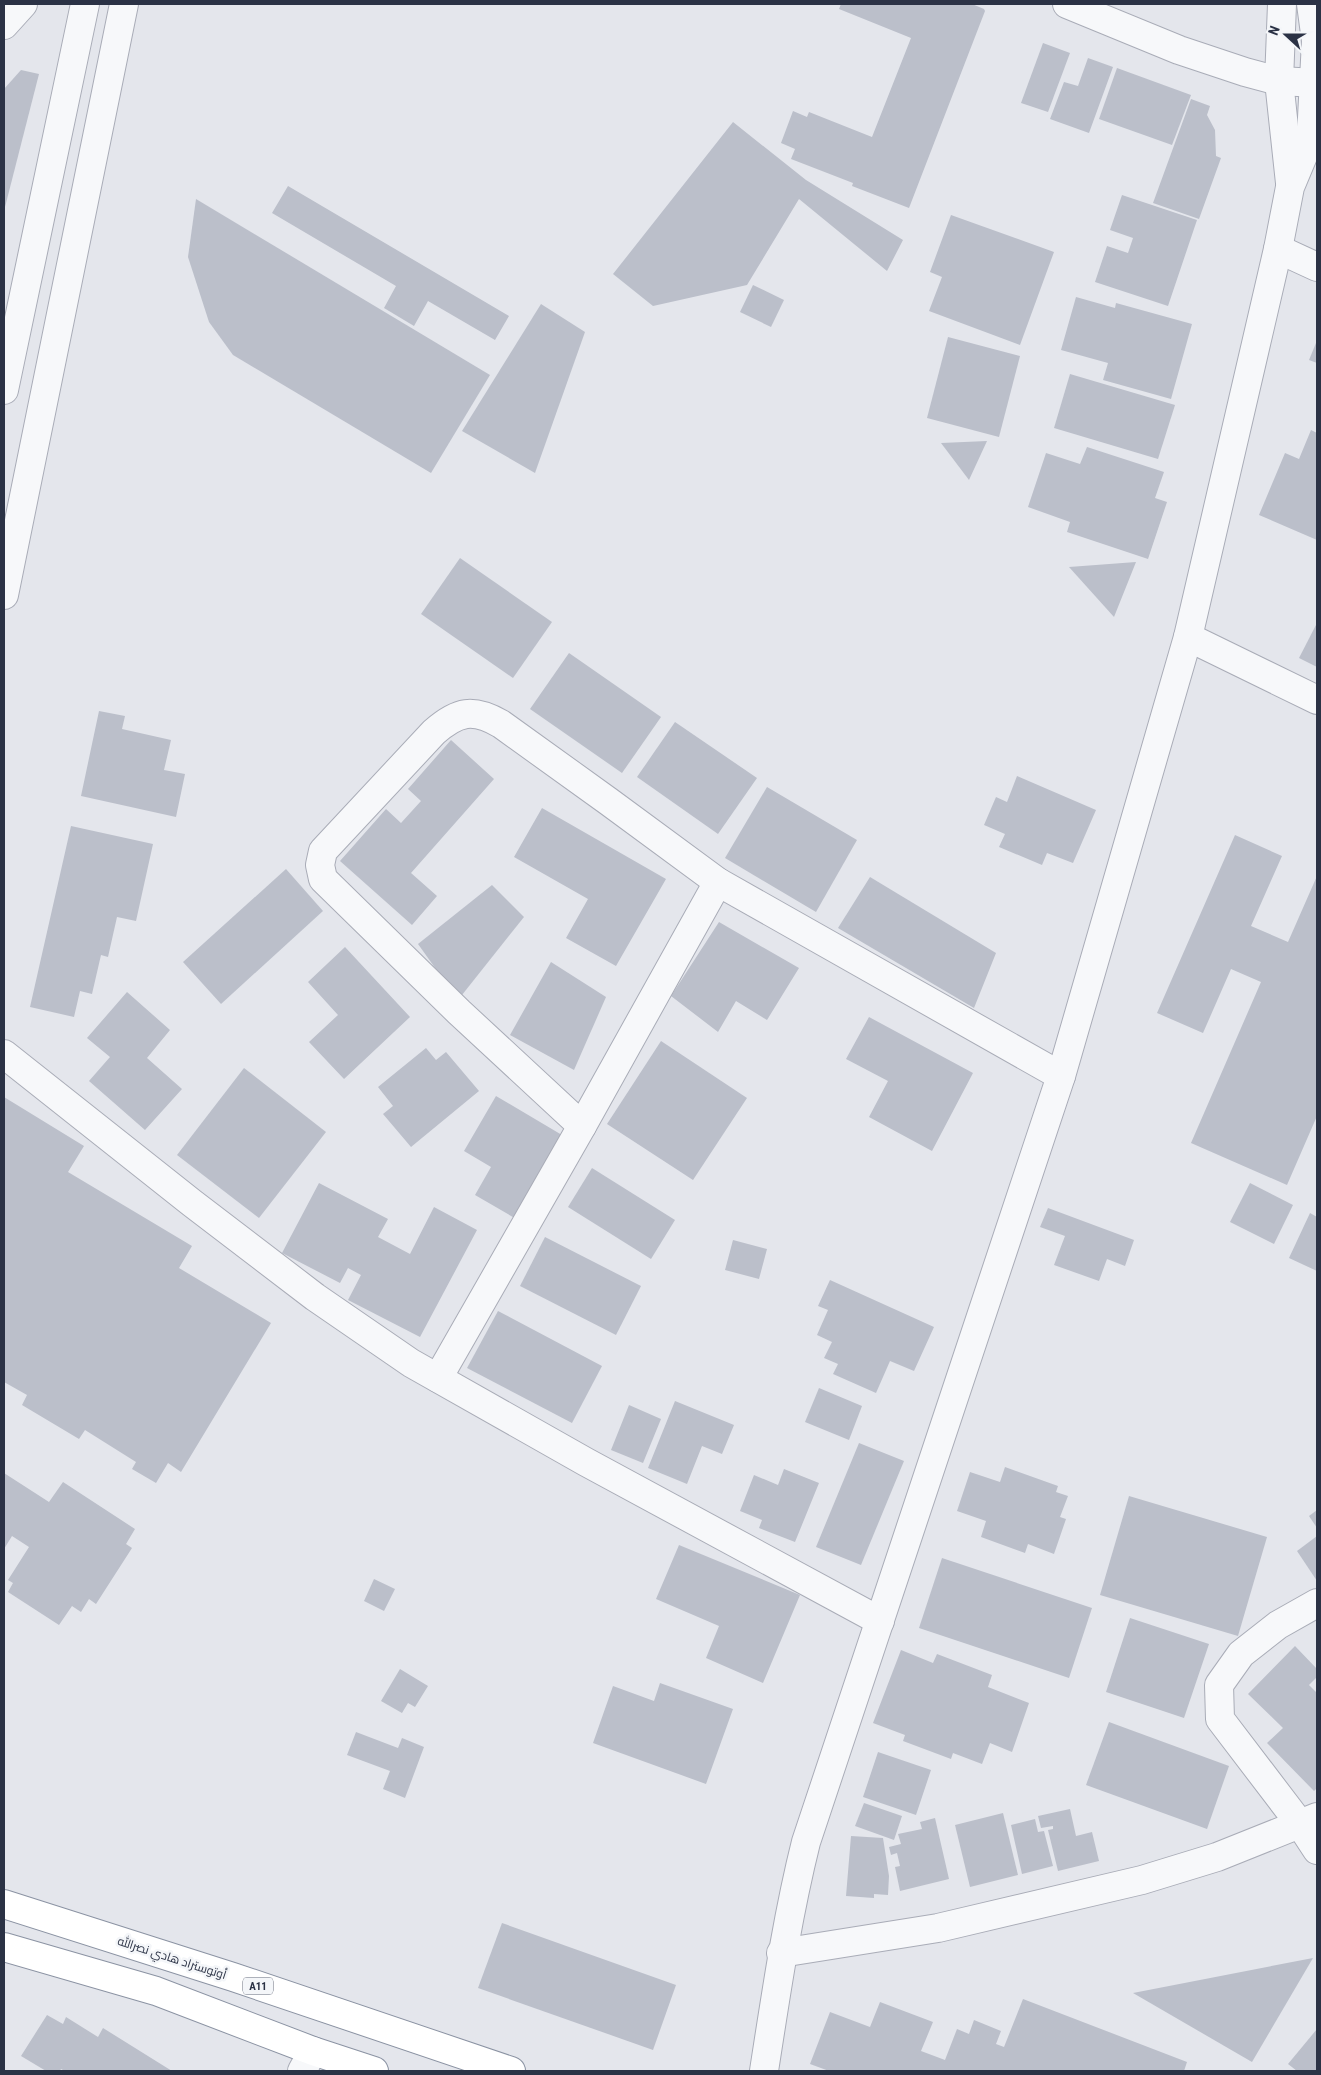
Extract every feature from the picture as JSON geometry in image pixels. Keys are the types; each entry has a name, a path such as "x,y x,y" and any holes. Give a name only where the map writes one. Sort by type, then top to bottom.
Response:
{"highway":[{"name":"أوتوستراد هادي نصرالله","path":"4,1904 233,1977 511,2071"},
{"path":"4,1947 156,1991 307,2061 374,2071"}],"street":[{"path":"4,25 23,4"},
{"path":"4,390 85,4"},
{"path":"4,596 124,4"},
{"path":"1067,4 1179,50 1245,72 1279,81 1315,83"},
{"path":"1282,4 1279,81 1290,187"},
{"path":"764,2071 781,1953 806,1842 1061,1076 1188,637 1278,249 1290,187 1311,137 1316,41 1311,4"},
{"path":"1278,249 1317,268"},
{"path":"1188,637 1317,700"},
{"path":"582,1126 458,1012 323,879 320,865 323,851 434,732 448,720 466,713 484,715 501,724 608,800 718,882 1061,1076"},
{"path":"438,1378 582,1126 718,882"},
{"path":"4,1054 192,1203 315,1297 411,1363 586,1462 880,1621"},
{"path":"1317,1603 1278,1625 1241,1654 1219,1685 1220,1719 1309,1821 1317,1850"},
{"path":"781,1953 938,1928 1142,1880 1217,1857 1309,1821"}],"building":[{"path":"841,4 972,4 985,11 909,208 852,186 853,183 791,159 795,149 781,143 793,111 807,117 809,112 872,137 911,38 839,9"},
{"path":"1043,43 1070,53 1048,112 1021,103"},
{"path":"1088,58 1113,67 1089,133 1050,119 1064,82 1078,86"},
{"path":"1117,68 1191,95 1172,145 1099,119"},
{"path":"21,70 39,74 4,211 4,89"},
{"path":"1191,99 1210,106 1207,115 1215,130 1216,156 1221,158 1199,219 1153,203"},
{"path":"733,122 806,180 903,240 887,271 799,199 747,285 653,306 613,274"},
{"path":"288,186 509,316 495,340 428,301 414,326 384,308 396,286 272,213"},
{"path":"1122,195 1197,220 1168,306 1095,282 1107,246 1128,253 1133,238 1110,230"},
{"path":"196,199 490,375 431,473 233,355 209,322 188,257"},
{"path":"951,215 1054,252 1020,345 929,311 942,277 930,272"},
{"path":"753,285 784,300 771,327 740,312"},
{"path":"1076,297 1115,308 1116,303 1192,324 1171,399 1103,380 1108,363 1061,350"},
{"path":"541,304 585,332 535,473 462,431"},
{"path":"948,337 1020,356 999,437 927,418"},
{"path":"1317,344 1317,363 1309,360"},
{"path":"1070,374 1175,405 1158,459 1054,428"},
{"path":"1311,430 1317,433 1317,540 1259,515 1285,453 1299,459"},
{"path":"987,441 969,480 941,443"},
{"path":"1087,447 1164,472 1155,498 1167,502 1148,559 1067,532 1070,522 1028,507 1046,453 1080,464"},
{"path":"460,558 552,622 513,678 421,614"},
{"path":"1136,562 1114,617 1069,567"},
{"path":"1317,623 1317,667 1299,658"},
{"path":"569,653 661,717 622,773 530,709"},
{"path":"99,711 125,716 122,729 171,740 164,770 185,774 176,817 81,796"},
{"path":"675,722 757,778 718,834 637,777"},
{"path":"451,740 494,779 411,873 437,896 412,925 340,861 386,809 401,823 421,801 408,789"},
{"path":"1017,776 1096,810 1073,863 1047,853 1042,865 999,847 1005,834 984,825 996,797 1007,802"},
{"path":"767,787 857,840 816,912 725,858"},
{"path":"542,808 666,879 616,966 566,938 588,899 514,857"},
{"path":"71,826 153,844 136,921 117,917 108,957 101,955 92,994 80,991 74,1017 30,1007"},
{"path":"1235,835 1282,856 1251,926 1288,942 1317,876 1317,1116 1287,1185 1191,1143 1261,982 1231,969 1203,1033 1157,1013"},
{"path":"286,869 323,911 221,1004 183,962"},
{"path":"870,877 996,953 974,1008 838,928"},
{"path":"492,885 524,917 458,1000 418,944"},
{"path":"719,922 799,968 767,1020 736,1001 718,1032 671,996"},
{"path":"345,947 410,1017 344,1079 309,1042 338,1015 308,982"},
{"path":"551,962 606,997 574,1070 510,1035"},
{"path":"127,992 170,1030 147,1058 182,1089 145,1130 89,1081 110,1057 87,1038"},
{"path":"869,1017 973,1073 932,1151 869,1117 888,1081 846,1059"},
{"path":"661,1041 747,1098 693,1180 607,1124"},
{"path":"426,1048 436,1060 446,1052 479,1091 411,1147 383,1114 393,1106 378,1087"},
{"path":"244,1068 326,1132 259,1218 177,1155"},
{"path":"496,1096 567,1138 518,1220 475,1195 491,1167 464,1151"},
{"path":"4,1097 84,1146 68,1172 192,1246 179,1268 271,1323 181,1472 168,1463 156,1483 132,1469 136,1462 85,1430 79,1439 22,1405 27,1395 4,1382"},
{"path":"592,1168 675,1220 651,1259 568,1207"},
{"path":"319,1183 388,1219 378,1237 410,1254 434,1207 477,1230 420,1337 348,1300 361,1275 348,1268 340,1283 282,1253"},
{"path":"1250,1183 1293,1205 1274,1244 1230,1222"},
{"path":"1048,1208 1134,1240 1125,1266 1107,1259 1099,1281 1054,1265 1065,1236 1040,1227"},
{"path":"1310,1213 1317,1217 1317,1271 1289,1258"},
{"path":"545,1237 641,1286 616,1335 520,1286"},
{"path":"733,1240 767,1249 759,1279 725,1270"},
{"path":"830,1280 934,1327 914,1371 890,1361 876,1393 833,1374 838,1364 824,1358 832,1342 817,1335 828,1310 818,1306"},
{"path":"498,1311 602,1366 572,1423 467,1368"},
{"path":"819,1388 862,1406 849,1440 805,1422"},
{"path":"675,1401 734,1425 722,1454 702,1446 687,1484 648,1468"},
{"path":"629,1405 661,1419 643,1463 611,1450"},
{"path":"859,1443 904,1461 861,1565 816,1547"},
{"path":"1005,1467 1058,1486 1056,1492 1068,1496 1060,1517 1066,1519 1054,1554 1028,1544 1025,1553 981,1537 986,1521 957,1511 970,1472 1000,1482"},
{"path":"784,1469 819,1483 795,1542 759,1528 762,1520 740,1511 754,1475 778,1485"},
{"path":"4,1473 49,1502 63,1482 135,1529 126,1544 132,1548 96,1604 89,1599 81,1612 72,1606 59,1625 8,1592 13,1583 8,1580 29,1547 12,1536 4,1549"},
{"path":"1129,1496 1267,1537 1238,1636 1100,1595"},
{"path":"1317,1510 1317,1528 1309,1516"},
{"path":"1317,1536 1317,1581 1297,1551"},
{"path":"679,1545 800,1595 763,1683 706,1658 719,1626 656,1599"},
{"path":"942,1558 1092,1608 1069,1678 919,1628"},
{"path":"374,1579 395,1589 384,1611 364,1601"},
{"path":"1130,1618 1209,1644 1184,1718 1106,1692"},
{"path":"1295,1646 1317,1669 1317,1677 1309,1685 1317,1693 1317,1788 1314,1791 1267,1743 1283,1728 1248,1694"},
{"path":"901,1650 933,1663 937,1654 992,1675 988,1687 1029,1703 1012,1752 990,1743 982,1764 953,1753 951,1759 903,1741 905,1735 873,1723"},
{"path":"400,1669 428,1686 415,1707 408,1703 402,1713 381,1701"},
{"path":"660,1683 733,1709 706,1784 593,1743 613,1686 654,1701"},
{"path":"1109,1722 1229,1766 1207,1829 1086,1785"},
{"path":"356,1732 398,1748 402,1738 424,1747 405,1798 383,1789 390,1771 347,1755"},
{"path":"878,1752 931,1770 916,1815 863,1797"},
{"path":"864,1803 902,1816 894,1840 855,1826"},
{"path":"1070,1809 1076,1836 1092,1832 1099,1861 1058,1871 1048,1830 1053,1829 1053,1826 1041,1828 1038,1816"},
{"path":"1003,1813 1018,1875 970,1887 955,1825"},
{"path":"935,1818 949,1879 900,1891 895,1867 900,1866 897,1853 891,1855 889,1847 901,1844 898,1834 922,1829 920,1822"},
{"path":"1035,1819 1038,1832 1044,1831 1053,1866 1022,1874 1011,1825"},
{"path":"851,1836 883,1838 889,1876 888,1895 874,1894 874,1898 846,1896"},
{"path":"502,1923 676,1985 653,2050 478,1988"},
{"path":"1313,1958 1252,2062 1133,1993"},
{"path":"1023,1999 1187,2062 1184,2071 829,2071 810,2064 830,2012 870,2027 880,2002 933,2022 921,2051 945,2060 957,2029 969,2034 974,2020 1001,2031 996,2044 1004,2047"},
{"path":"47,2015 63,2024 66,2017 98,2037 103,2028 172,2071 65,2071 61,2069 60,2071 46,2071 21,2056"},
{"path":"1317,2029 1317,2071 1297,2071 1288,2064"}]}
